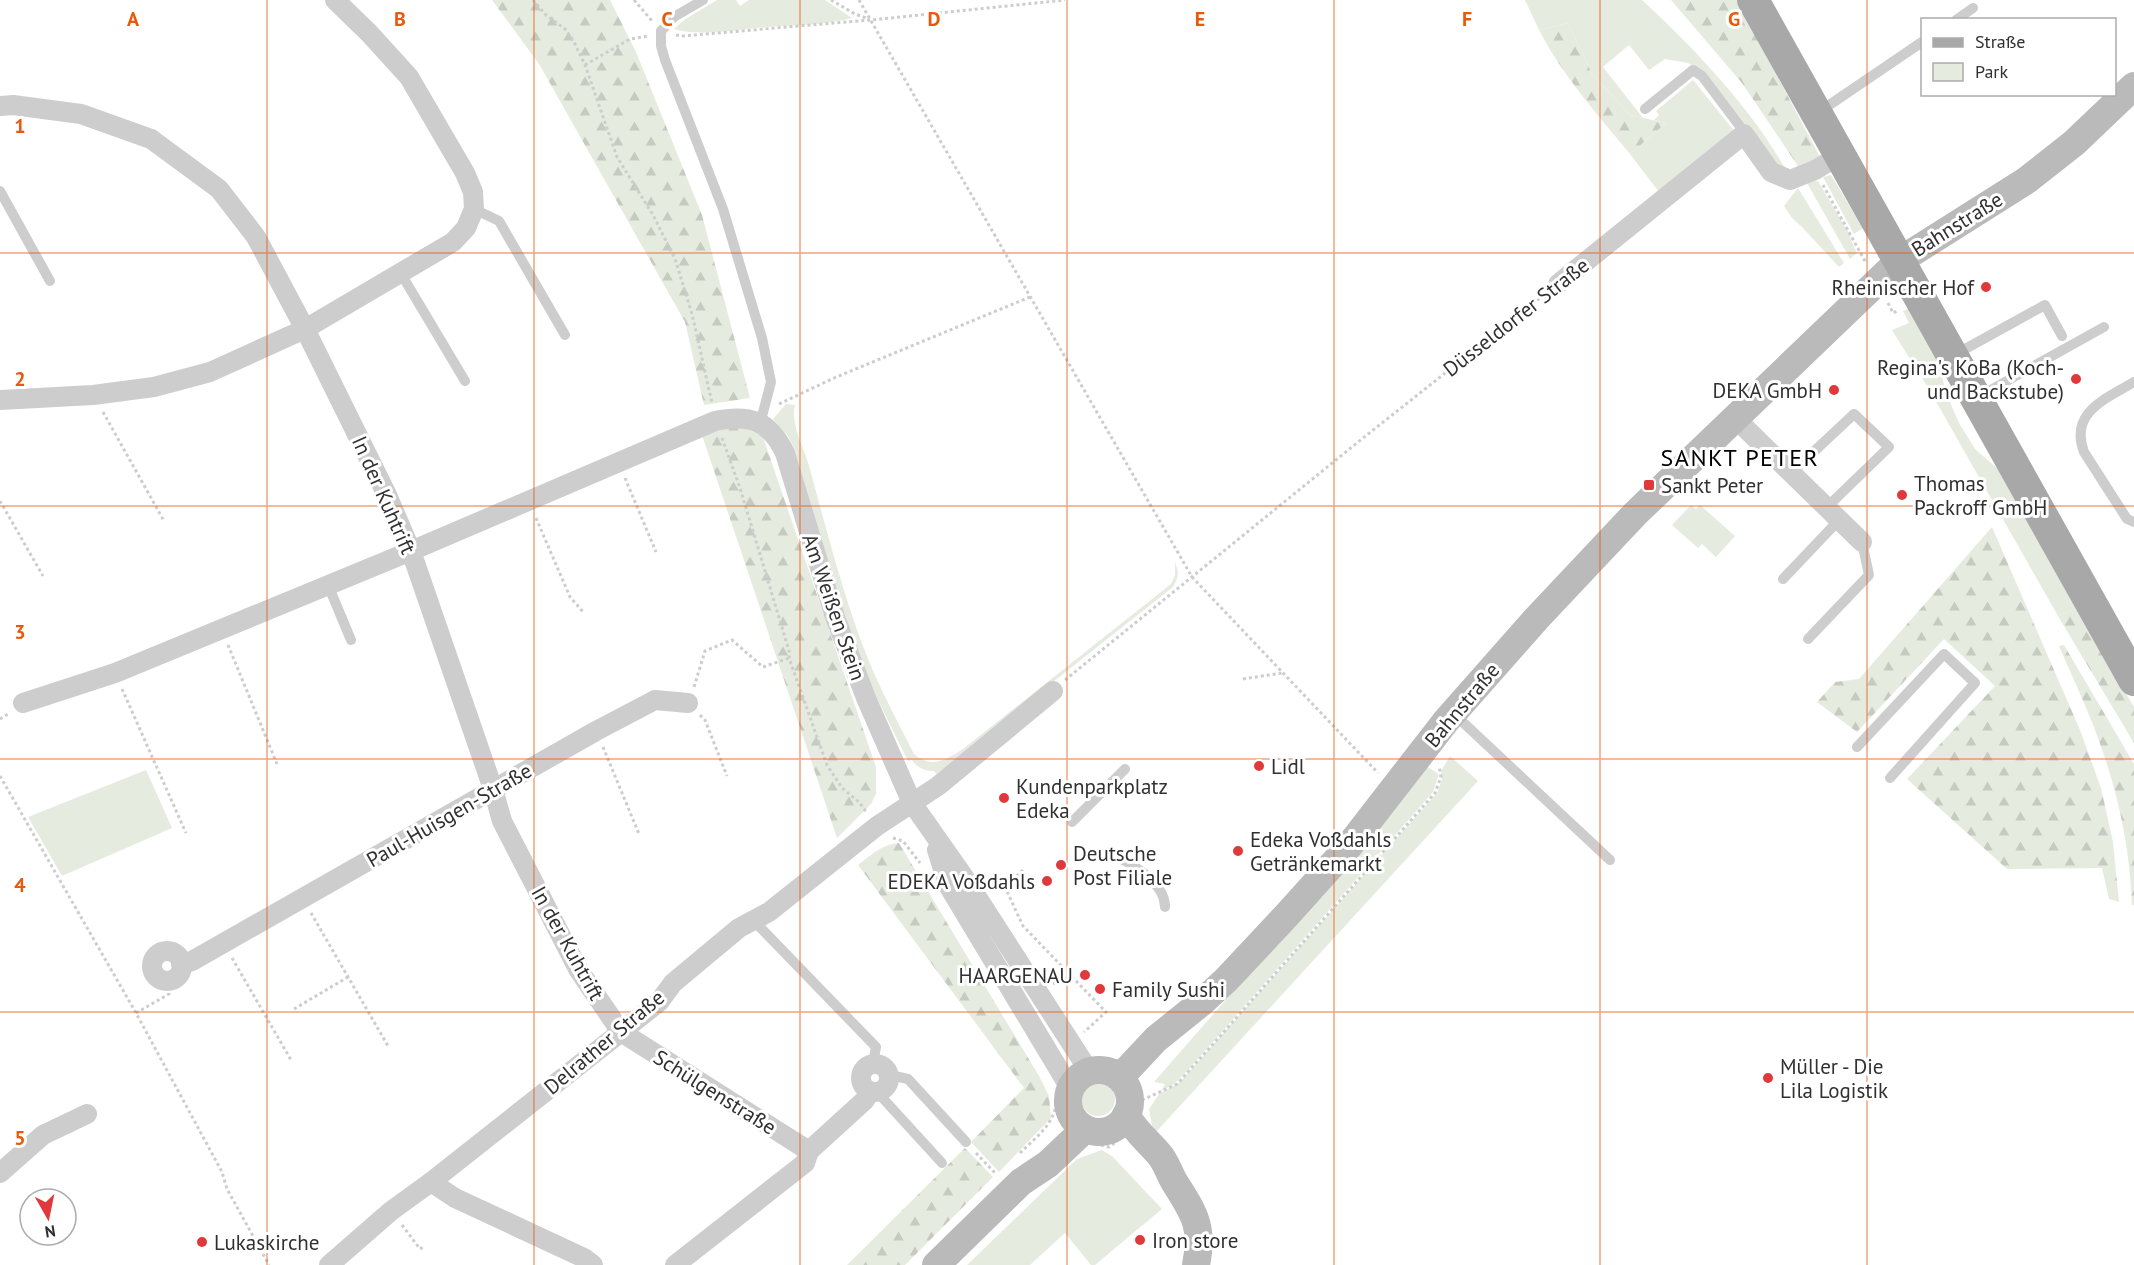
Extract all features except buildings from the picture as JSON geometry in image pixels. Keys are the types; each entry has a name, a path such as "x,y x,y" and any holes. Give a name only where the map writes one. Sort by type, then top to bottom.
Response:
{"main road":[{"path":"1753,0 1816,113 1827,163 1899,261 2134,680"}],"street":[{"path":"0,400 93,395 154,387 210,372 305,329 453,242 466,228 474,209 473,192 465,173 409,77 369,33 334,0"},
{"name":"Bahnstraße","path":"936,1265 1016,1186 1038,1151 1100,1103 1156,1039 1226,980 1286,916 1348,846 1453,713 1607,542 1899,261 2027,180 2074,142 2134,87"},
{"name":"In der Kuhtrift","path":"0,106 13,105 81,114 151,139 219,189 256,237 305,329 387,495 411,551 494,789 502,821 578,969 621,1032"},
{"path":"1744,134 1771,172 1781,177 1790,180 1827,163"},
{"name":"Düsseldorfer Straße","path":"1558,284 1744,134"},
{"path":"23,704 115,674 715,421 733,418 761,419"},
{"path":"1735,418 1862,542"},
{"name":"Am Weißen Stein","path":"761,419 779,440 785,453 835,617 866,698 912,803 964,877 1100,1103"},
{"name":"Delrather Straße","path":"329,1265 391,1211 659,1002 673,983 739,928 769,912 877,826 938,786 1053,691"},
{"name":"Paul-Huisgen-Straße","path":"181,964 192,961 224,944 596,731 655,700 688,703"},
{"path":"163,952 172,952 180,959 181,964 177,977 169,981 155,976 152,967 155,957 163,952"},
{"name":"Schülgenstraße","path":"621,1032 809,1151"},
{"path":"675,1265 805,1163 809,1151 873,1092 887,1087 890,1075 884,1066 873,1063 865,1068 860,1076 862,1085 873,1092"},
{"path":"1100,1103 1148,1165 1175,1182 1187,1200 1196,1220 1198,1252 1196,1265"},
{"path":"0,1173 43,1135 87,1114"},
{"path":"431,1182 455,1198 584,1258 593,1265"}],"lane":[{"path":"703,0 674,17 661,31 661,46 723,209 762,338 771,382 761,419"},
{"path":"1959,18 1973,8"},
{"path":"1816,113 1921,43"},
{"path":"1645,109 1693,70 1701,76 1744,134"},
{"path":"0,191 50,281"},
{"path":"474,209 499,221 565,335"},
{"path":"400,272 465,381"},
{"path":"1952,356 2045,305 2062,336"},
{"path":"1975,398 2104,327"},
{"path":"2134,382 2092,408 2080,429 2080,440 2084,452 2127,519 2134,522"},
{"path":"1784,579 1833,514 1889,447 1854,414 1791,473"},
{"path":"1808,639 1869,575 1862,542"},
{"path":"328,585 351,640"},
{"path":"1857,747 1944,654 1975,683 1890,778"},
{"path":"1453,713 1610,860"},
{"path":"1072,822 1125,769"},
{"path":"1117,857 1133,865 1156,885 1165,900 1165,907"},
{"path":"753,920 876,1047 873,1063"},
{"path":"890,1075 908,1079 966,1142"},
{"path":"873,1092 942,1163"}],"path":[{"path":"533,0 546,15 565,29 585,65 617,157 653,215 675,259 692,314 715,421 740,488 789,658 827,765 842,788 859,802 877,826"},
{"path":"634,0 661,31"},
{"path":"831,0 870,20"},
{"path":"859,0 1192,577 1393,790"},
{"path":"585,65 630,39 645,37 661,31 681,36 1065,0"},
{"path":"1827,163 1855,241"},
{"name":"Düsseldorfer Straße","path":"1053,691 1121,633 1558,284"},
{"path":"761,419 786,400 834,378 1030,297"},
{"path":"93,395 164,521"},
{"path":"619,462 656,552"},
{"path":"528,500 570,597 584,613"},
{"path":"0,501 43,576"},
{"path":"222,629 277,764"},
{"path":"727,776 705,720 688,703 705,651 732,640 763,668 789,658"},
{"path":"1243,679 1282,673"},
{"path":"115,674 186,833"},
{"path":"596,731 639,834"},
{"path":"0,776 136,1013 222,1172 227,1189 269,1265"},
{"path":"1023,870 1005,887 1023,926 1106,1012 1079,1037"},
{"path":"302,899 388,1046"},
{"path":"1004,903 1011,899"},
{"path":"224,944 291,1060"},
{"path":"294,1009 348,977"},
{"path":"136,1013 169,994 169,981"},
{"path":"966,1142 1016,1186"},
{"path":"391,1211 420,1249 423,1247"}],"green space":[{"path":"492,0 610,0 636,52 702,215 750,398 704,405 685,322 539,64"},
{"path":"717,0 736,0 740,6 749,0 825,0 852,18 720,32 674,29 684,20"},
{"path":"1525,0 1642,0 1721,80 1756,124 1786,170 1777,166 1700,71 1688,63 1665,59 1649,70 1629,45 1603,67 1643,118 1630,115 1592,74 1568,23 1539,30"},
{"path":"1671,0 1737,0 1820,157 1800,169 1742,83"},
{"path":"1568,23 1592,74 1630,115 1666,123 1630,154 1570,79 1539,30"},
{"path":"1693,80 1735,132 1659,192 1630,154 1666,123 1654,120 1659,115 1656,111"},
{"path":"1831,175 1863,228 1854,234 1823,177"},
{"path":"1809,180 1818,181 1851,237 1857,253 1850,259 1807,183"},
{"path":"1798,188 1844,263 1839,267 1792,218 1784,206"},
{"path":"1908,309 1939,363 1946,393 1959,423 1975,449 1998,469 2076,609 2058,616 1930,391 1892,330 1909,323 1903,311"},
{"path":"786,404 795,405 796,428 843,587 868,659 914,754 921,759 939,761 963,749 1171,584 1175,575 1175,562 1178,575 1175,583 1173,587 943,769 936,774 934,771 921,768 912,760 908,761 874,692 844,614 794,448 788,436 773,419"},
{"path":"729,425 742,425 763,437 876,767 876,794 871,804 837,838 702,435"},
{"path":"1691,505 1696,509 1700,505 1735,536 1716,557 1702,544 1698,548 1672,525"},
{"path":"1992,527 2080,730 2101,788 2113,842 2119,902 2109,899 2102,868 2007,869 1907,779 1995,686 1944,639 1857,732 1817,702 1835,682 1859,679"},
{"path":"2076,609 2134,707 2134,743 2058,616"},
{"path":"2064,645 2134,764 2134,905 2132,905 2126,844 2113,783 2091,719 2059,646"},
{"path":"1450,756 1478,781 1156,1132 1152,1126 1149,1109 1159,1094 1180,1082 1437,793 1442,779 1441,771"},
{"path":"1426,766 1439,774 1433,792 1188,1070 1174,1084 1161,1091 1165,1084 1154,1082"},
{"path":"146,770 172,828 62,876 28,817"},
{"path":"899,843 1049,1096 1051,1118 999,1172 971,1142 1024,1088 858,865 882,848"},
{"path":"1098,1082 1110,1087 1115,1099 1110,1111 1098,1116 1086,1111 1081,1099 1086,1087"},
{"path":"965,1148 993,1177 905,1265 847,1265"},
{"path":"1102,1150 1113,1157 1162,1209 1095,1265 1091,1265 1065,1233 1030,1265 967,1265 1077,1159"}],"place":[{"name":"Rheinischer Hof","path":"1986,287"},
{"name":"Regina's KoBa (Koch- und Backstube)","path":"2076,379"},
{"name":"DEKA GmbH","path":"1834,390"},
{"name":"Sankt Peter","path":"1649,485"},
{"name":"Thomas Packroff GmbH","path":"1902,495"},
{"name":"Lidl","path":"1259,766"},
{"name":"Kundenparkplatz Edeka","path":"1004,798"},
{"name":"Edeka Voßdahls Getränkemarkt","path":"1238,851"},
{"name":"Deutsche Post Filiale","path":"1061,865"},
{"name":"EDEKA Voßdahls","path":"1047,881"},
{"name":"HAARGENAU","path":"1085,975"},
{"name":"Family Sushi","path":"1100,989"},
{"name":"Müller - Die Lila Logistik","path":"1768,1078"},
{"name":"Iron store","path":"1140,1240"},
{"name":"Lukaskirche","path":"202,1242"}],"district":[{"name":"SANKT PETER","path":"1740,457"}]}
